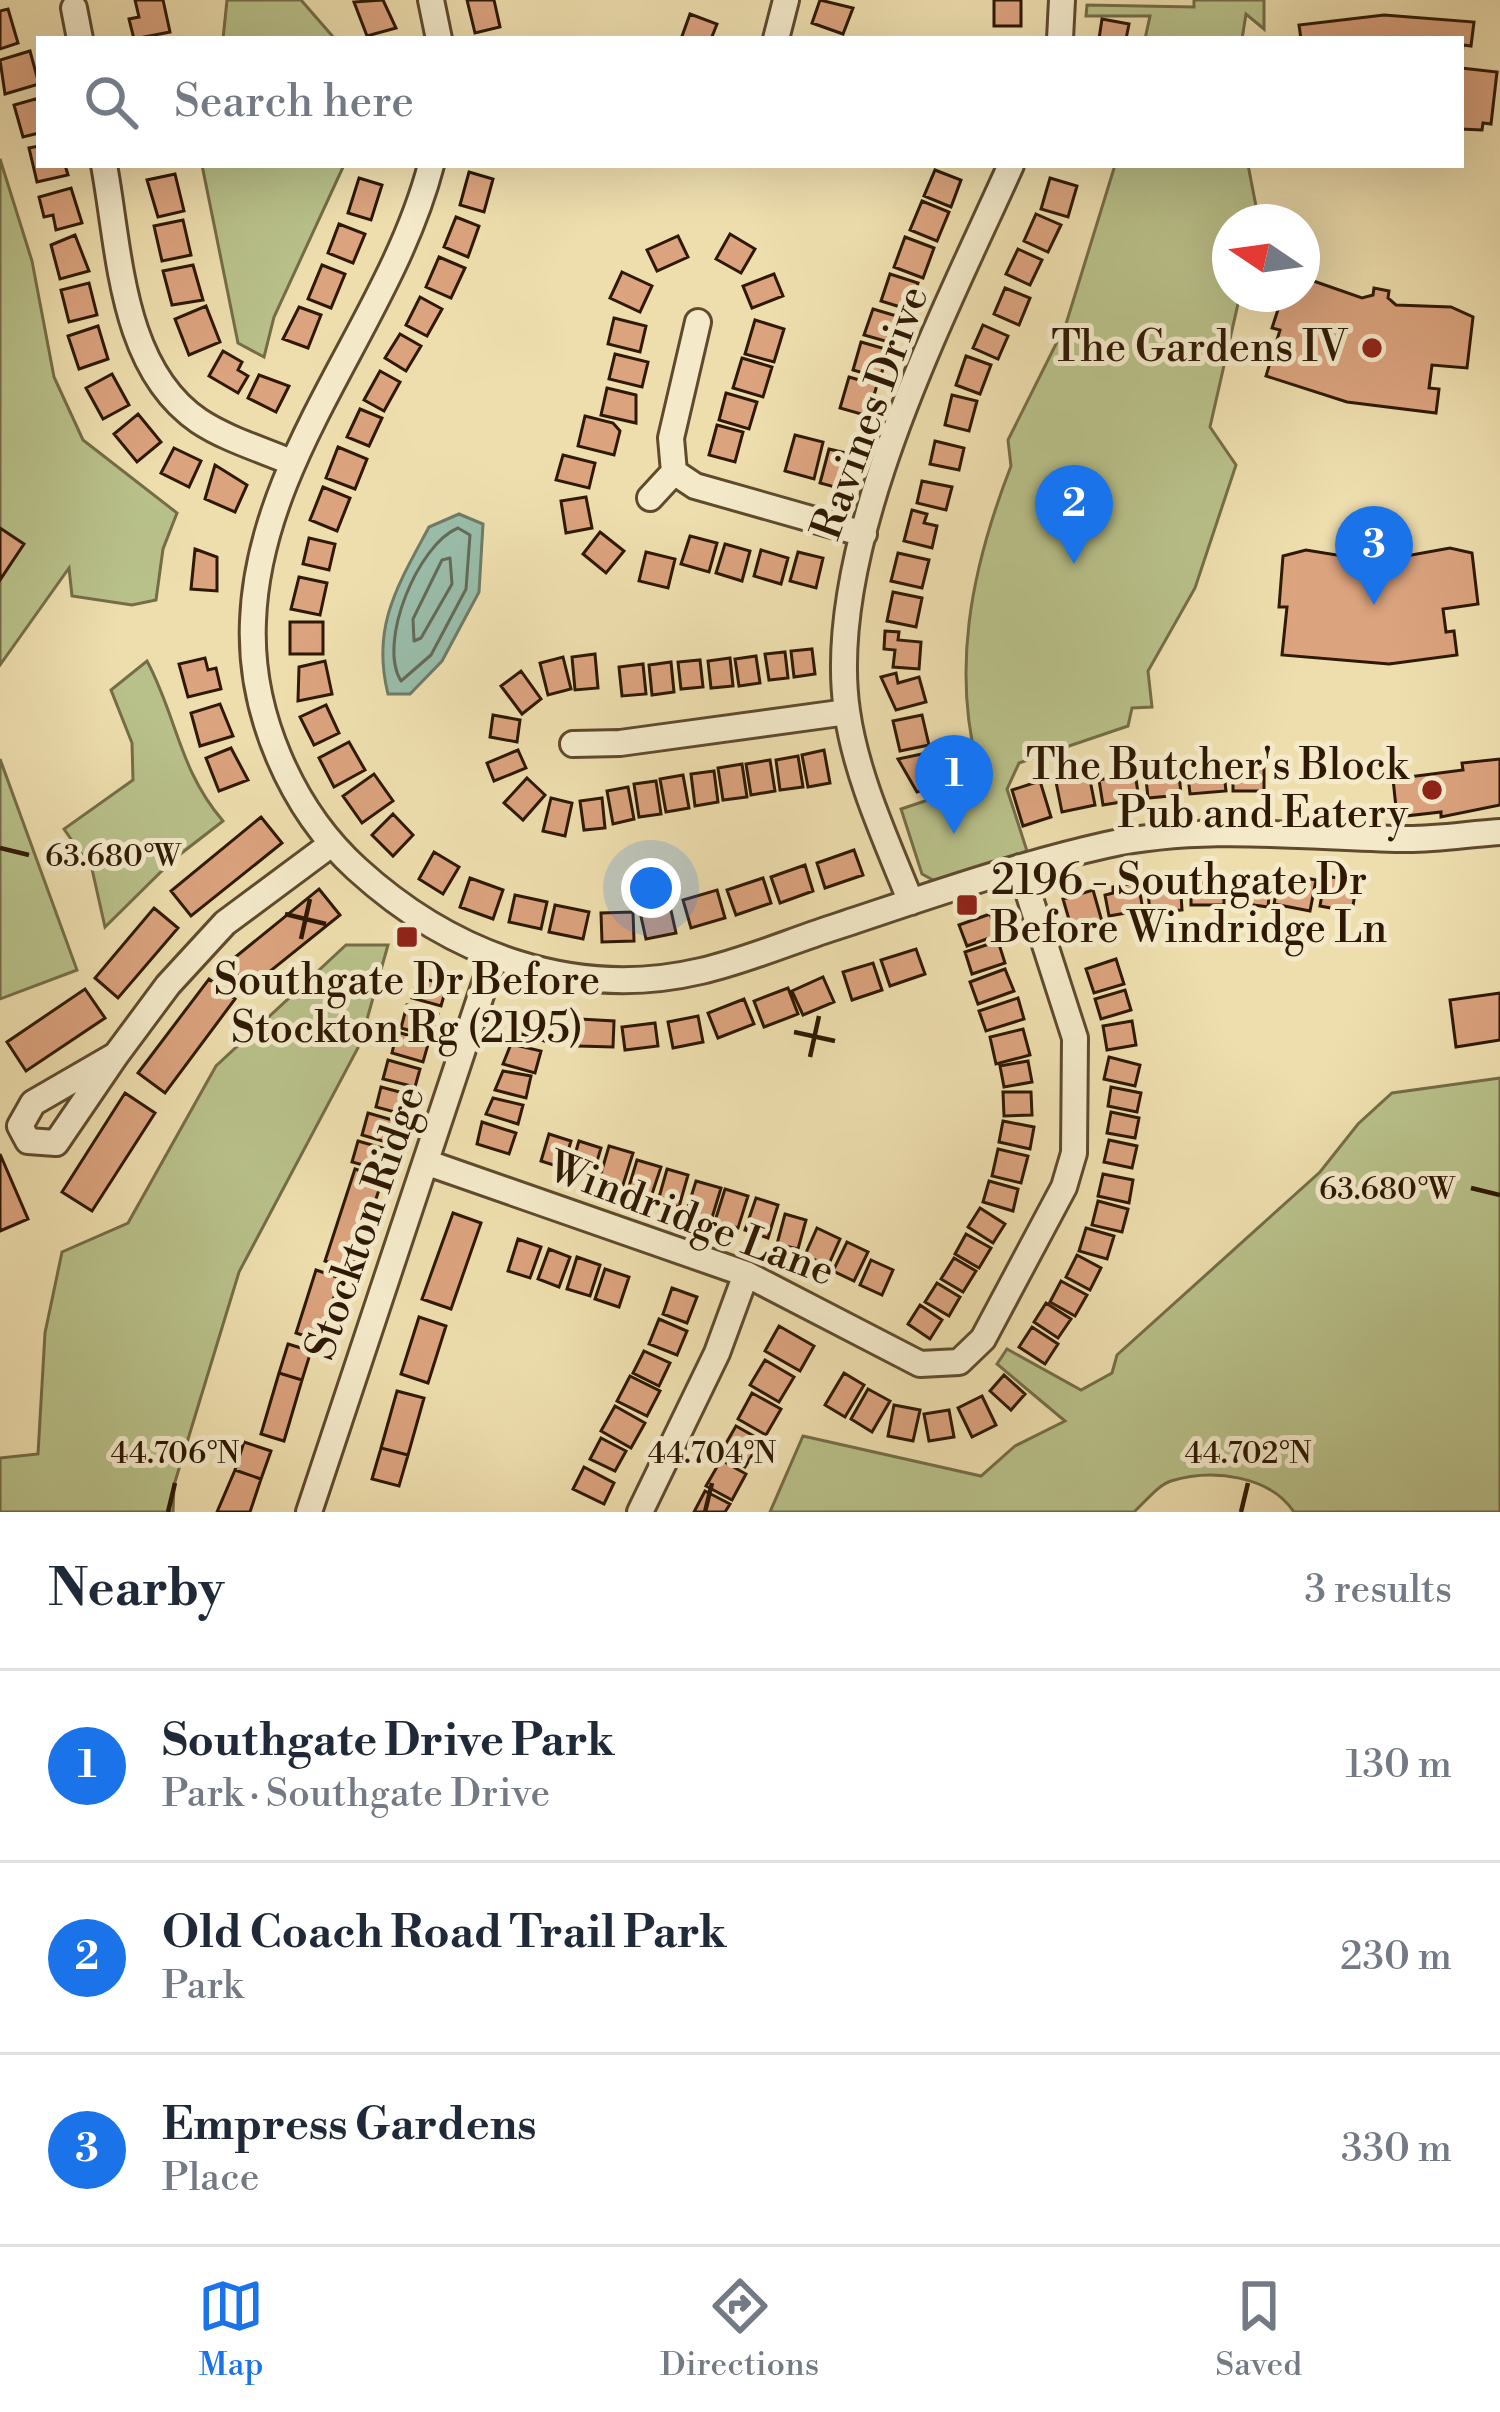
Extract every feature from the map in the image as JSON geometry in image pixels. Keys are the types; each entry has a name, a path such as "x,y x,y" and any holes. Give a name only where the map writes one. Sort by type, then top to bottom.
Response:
{"street":[{"path":"431,0 438,36"},
{"path":"777,36 786,0"},
{"path":"1060,36 1062,0"},
{"path":"74,8 79,36"},
{"path":"105,168 137,334 149,368 176,403 203,424 293,463"},
{"path":"430,168 410,232 293,463 264,546 253,622 256,672 287,777 330,845 438,934 494,959 556,974 644,979 700,972 1020,867 1111,844 1211,833 1408,840 1500,832"},
{"name":"Ravines Drive","path":"911,902 884,836 847,712 851,596 864,534 902,420 1010,168"},
{"path":"650,498 674,472 671,438 698,322"},
{"path":"674,472 694,487 864,534"},
{"path":"573,744 620,743 847,712"},
{"path":"116,1055 168,985 225,923 330,845"},
{"name":"Windridge Lane","path":"428,1163 746,1274 920,1364 959,1362 983,1339 1064,1186 1078,1110 1075,1038 1020,867"},
{"name":"Stockton Ridge","path":"309,1512 494,959"},
{"path":"640,1512 717,1353 746,1274"}],"green space":[{"path":"227,0 301,0 332,36 223,36"},
{"path":"1194,0 1264,0 1264,29 1246,14 1242,36 1146,36 1150,16 1086,16 1087,5 1194,7"},
{"path":"0,159 32,261 54,377 83,440 177,513 163,549 156,600 132,605 72,596 69,568 0,665"},
{"path":"203,168 343,168 274,317 264,357 238,343"},
{"path":"1114,168 1249,168 1256,204 1212,204 1212,312 1236,312 1210,427 1236,465 1195,588 1148,671 1152,707 1132,708 1128,726 1019,763 1007,789 1027,851 935,881 922,874 901,809 982,782 967,702 969,622 985,544 1011,466 1008,440 1066,324"},
{"path":"147,661 197,782 223,821 174,859 105,927 92,869 64,829 133,780 132,743 111,690"},
{"path":"0,759 77,970 0,999"},
{"path":"346,945 388,945 360,1044 239,1272 174,1485 173,1512 0,1512 0,1458 38,1454 45,1333 62,1252 128,1223 216,1066"},
{"path":"1500,1078 1500,1512 1294,1512 1256,1483 1205,1475 1166,1483 1134,1512 770,1512 803,1436 981,1476 1015,1446 1065,1421 997,1364 1007,1349 1081,1390 1112,1373 1117,1355 1320,1172 1358,1124 1392,1093"}],"water":[{"path":"459,514 483,524 479,592 442,661 410,694 388,694 383,647 398,587 429,527"}],"building":[{"path":"135,0 163,0 170,32 133,36 129,19 139,17"},
{"path":"383,0 396,28 367,36 354,2"},
{"path":"467,0 494,0 500,27 475,33"},
{"path":"820,0 853,8 843,34 812,23"},
{"path":"994,0 1021,0 1021,26 994,26"},
{"path":"8,9 18,43 0,49 0,11"},
{"path":"690,14 717,24 712,36 682,36"},
{"path":"1384,15 1474,22 1471,46 1464,45 1464,36 1301,36 1299,25"},
{"path":"1102,19 1129,24 1127,36 1099,36"},
{"path":"30,51 36,85 5,94 0,60"},
{"path":"1464,68 1497,72 1491,124 1483,123 1482,130 1464,129"},
{"path":"36,99 36,134 23,137 14,105"},
{"path":"36,147 36,168 66,168 68,175 37,182 29,148"},
{"path":"935,170 961,180 951,207 924,196"},
{"path":"469,172 493,179 484,212 460,205"},
{"path":"175,174 184,211 158,217 147,180"},
{"path":"359,178 382,185 371,220 348,213"},
{"path":"1050,178 1077,186 1068,217 1041,209"},
{"path":"71,188 82,223 56,230 53,215 44,217 39,197"},
{"path":"922,201 949,212 937,241 910,230"},
{"path":"1036,214 1061,225 1048,252 1024,241"},
{"path":"456,217 479,226 468,257 444,247"},
{"path":"183,220 191,255 162,261 154,226"},
{"path":"339,224 365,234 353,263 328,253"},
{"path":"730,234 755,249 741,273 716,259"},
{"path":"75,235 89,271 60,279 51,245"},
{"path":"678,236 688,257 657,271 647,250"},
{"path":"905,237 934,248 923,278 894,267"},
{"path":"1018,249 1042,260 1030,285 1006,274"},
{"path":"439,257 465,268 451,298 426,287"},
{"path":"193,265 203,300 172,305 163,271"},
{"path":"322,265 345,274 331,308 308,299"},
{"path":"622,272 652,286 640,312 610,298"},
{"path":"774,274 783,296 752,308 743,286"},
{"path":"890,274 918,283 910,310 881,301"},
{"path":"89,283 97,315 69,322 61,290"},
{"name":"The Gardens IV","path":"1320,283 1362,298 1373,295 1374,288 1389,291 1388,298 1396,305 1451,307 1473,317 1467,368 1432,365 1429,388 1439,389 1436,413 1347,402 1266,376 1280,330 1272,328 1277,312 1320,312"},
{"path":"1005,288 1030,298 1019,325 994,314"},
{"path":"420,297 442,309 427,336 406,325"},
{"path":"206,306 220,342 189,355 175,319"},
{"path":"299,307 321,315 308,348 283,339"},
{"path":"873,309 900,317 892,343 864,335"},
{"path":"614,318 646,326 640,352 608,344"},
{"path":"755,320 784,329 774,362 745,354"},
{"path":"983,325 1008,336 998,359 973,348"},
{"path":"98,326 108,359 79,369 68,336"},
{"path":"400,334 421,346 406,371 385,358"},
{"path":"861,342 889,350 880,378 853,370"},
{"path":"223,351 242,362 238,370 248,376 238,393 209,376"},
{"path":"615,354 648,362 642,387 609,379"},
{"path":"966,356 991,365 980,394 956,385"},
{"path":"742,358 772,367 763,397 733,388"},
{"path":"380,371 400,382 384,411 364,400"},
{"path":"112,374 129,405 103,419 86,388"},
{"path":"259,375 289,386 276,412 248,398"},
{"path":"849,377 877,385 868,416 840,408"},
{"path":"607,388 636,395 636,423 601,415"},
{"path":"726,393 757,402 749,429 719,420"},
{"path":"952,395 977,401 969,431 945,425"},
{"path":"360,409 382,418 369,446 347,437"},
{"path":"138,414 161,442 137,462 114,434"},
{"path":"585,416 613,423 620,431 614,455 578,446"},
{"path":"717,425 743,432 735,462 709,455"},
{"path":"795,435 823,442 814,479 785,471"},
{"path":"935,441 964,448 959,470 930,464"},
{"path":"338,447 367,459 355,489 326,478"},
{"path":"174,448 201,461 189,487 161,473"},
{"path":"829,449 855,455 846,490 820,483"},
{"path":"563,455 595,463 589,488 556,480"},
{"path":"215,465 247,485 235,512 205,499"},
{"path":"922,481 952,487 946,510 917,503"},
{"path":"323,487 350,498 337,531 310,520"},
{"path":"586,497 592,528 566,533 561,501"},
{"path":"912,510 927,514 924,523 937,526 932,548 904,541"},
{"path":"0,528 24,544 0,580"},
{"path":"600,532 624,551 606,573 583,554"},
{"path":"690,536 717,543 709,572 681,564"},
{"path":"309,538 335,544 329,570 303,564"},
{"path":"725,544 750,551 742,581 716,573"},
{"path":"1371,547 1385,547 1385,554 1395,558 1450,548 1472,553 1478,604 1443,609 1446,632 1454,631 1457,655 1389,664 1282,655 1287,607 1279,607 1283,556 1306,550 1361,559 1371,554"},
{"path":"195,549 217,557 217,591 191,589"},
{"path":"761,550 788,558 781,584 754,576"},
{"path":"646,552 675,559 668,588 639,581"},
{"path":"798,552 823,558 816,588 790,581"},
{"path":"898,553 929,560 922,588 891,581"},
{"path":"299,577 327,583 320,615 291,609"},
{"path":"893,592 922,598 916,627 887,621"},
{"path":"290,622 323,622 323,654 290,654"},
{"path":"885,631 899,632 898,640 921,642 919,669 893,667 895,650 884,649"},
{"path":"812,649 815,674 794,677 791,651"},
{"path":"785,652 788,678 769,680 765,654"},
{"path":"595,654 598,688 575,690 572,657"},
{"path":"756,656 760,683 739,686 735,659"},
{"path":"563,657 571,689 548,695 540,663"},
{"path":"205,658 208,670 216,668 221,689 188,697 179,664"},
{"path":"730,658 733,686 711,688 708,661"},
{"path":"700,660 703,687 681,689 678,662"},
{"path":"325,661 332,694 298,701 299,667"},
{"path":"671,662 674,692 652,695 649,665"},
{"path":"643,664 646,694 622,696 619,667"},
{"path":"521,671 541,699 522,714 501,686"},
{"path":"896,673 898,683 919,677 926,702 896,710 881,677"},
{"path":"220,704 233,736 200,746 191,713"},
{"path":"326,705 339,733 314,745 300,717"},
{"path":"493,715 520,720 517,742 490,737"},
{"path":"922,715 929,745 900,751 893,721"},
{"path":"349,742 365,770 334,787 319,758"},
{"path":"231,748 248,780 219,791 206,758"},
{"path":"518,750 526,768 494,781 487,763"},
{"path":"824,750 830,783 808,787 802,755"},
{"path":"936,751 946,783 917,792 898,759"},
{"path":"798,756 803,787 780,790 776,760"},
{"path":"1500,759 1500,805 1441,817 1441,812 1397,817 1393,779 1463,770 1462,763"},
{"path":"770,760 775,791 751,795 746,764"},
{"path":"1233,762 1264,762 1264,791 1233,791"},
{"path":"742,764 747,797 723,800 718,768"},
{"path":"1223,765 1226,791 1190,794 1187,768"},
{"path":"1172,767 1172,774 1179,773 1181,795 1148,798 1145,769"},
{"path":"714,771 718,802 695,806 691,774"},
{"path":"1135,773 1139,799 1103,805 1099,780"},
{"path":"374,774 393,801 362,823 343,796"},
{"path":"683,775 689,808 666,812 660,779"},
{"path":"1089,775 1095,805 1062,812 1056,782"},
{"path":"527,778 545,795 523,820 504,803"},
{"path":"656,781 661,814 639,817 634,784"},
{"path":"1040,781 1051,817 1023,826 1012,790"},
{"path":"628,787 634,819 613,824 607,791"},
{"path":"551,798 572,803 565,836 543,831"},
{"path":"602,798 605,828 584,830 580,801"},
{"path":"393,814 413,835 393,856 372,835"},
{"path":"261,817 282,843 191,916 171,891"},
{"path":"854,850 863,875 825,888 817,863"},
{"path":"434,852 459,867 443,894 419,879"},
{"path":"805,865 813,891 780,903 771,877"},
{"path":"1236,872 1271,876 1268,907 1232,902"},
{"path":"1280,873 1316,880 1310,911 1274,904"},
{"path":"1191,876 1224,876 1224,905 1191,905"},
{"path":"1325,876 1357,881 1352,912 1320,906"},
{"path":"470,878 503,890 493,919 460,907"},
{"path":"763,878 771,903 736,915 727,890"},
{"path":"1180,879 1182,910 1150,913 1147,881"},
{"path":"1138,882 1143,910 1109,916 1105,895 1113,893 1113,887"},
{"path":"319,889 340,915 248,989 228,963"},
{"path":"717,890 725,918 691,928 683,900"},
{"path":"1093,890 1103,925 1073,933 1063,899"},
{"path":"515,895 547,902 541,929 509,922"},
{"path":"555,905 589,912 583,939 549,932"},
{"path":"670,906 676,933 646,939 640,912"},
{"path":"154,908 178,928 118,998 95,978"},
{"path":"633,912 634,941 602,942 601,913"},
{"path":"990,914 998,935 967,946 959,925"},
{"path":"998,941 1005,963 972,974 965,952"},
{"path":"916,949 925,974 890,986 881,960"},
{"path":"1116,959 1124,984 1094,993 1086,969"},
{"path":"873,963 882,990 852,1000 843,972"},
{"path":"1005,969 1014,991 978,1004 970,982"},
{"path":"418,977 447,985 441,1006 412,998"},
{"path":"823,977 834,1002 803,1015 792,991"},
{"path":"209,979 235,999 165,1093 138,1073"},
{"path":"788,988 798,1014 764,1027 754,1001"},
{"path":"85,989 105,1018 26,1071 7,1042"},
{"path":"1125,990 1131,1010 1101,1019 1095,999"},
{"path":"1500,993 1500,1040 1456,1047 1450,1000"},
{"path":"1018,998 1024,1019 986,1031 979,1011"},
{"path":"744,999 754,1024 718,1038 708,1013"},
{"path":"407,1005 438,1014 432,1037 401,1028"},
{"path":"521,1015 551,1021 544,1041 514,1032"},
{"path":"698,1016 703,1042 673,1048 668,1022"},
{"path":"580,1019 614,1021 613,1047 579,1046"},
{"path":"1132,1021 1136,1045 1107,1050 1103,1026"},
{"path":"655,1023 658,1046 625,1050 622,1027"},
{"path":"1023,1029 1030,1055 996,1064 990,1037"},
{"path":"397,1032 429,1041 423,1062 392,1053"},
{"path":"511,1044 541,1051 535,1073 503,1064"},
{"path":"1109,1057 1140,1065 1135,1086 1104,1079"},
{"path":"388,1060 420,1069 415,1087 383,1079"},
{"path":"1028,1061 1032,1082 1004,1087 1000,1066"},
{"path":"503,1071 531,1076 526,1098 495,1090"},
{"path":"381,1087 411,1095 406,1115 376,1107"},
{"path":"1111,1087 1141,1093 1137,1112 1108,1106"},
{"path":"1003,1092 1031,1092 1032,1115 1004,1116"},
{"path":"125,1093 155,1113 92,1211 62,1192"},
{"path":"493,1098 523,1105 518,1124 486,1114"},
{"path":"1111,1112 1139,1118 1135,1138 1107,1133"},
{"path":"368,1113 403,1123 396,1145 362,1135"},
{"path":"1003,1121 1034,1127 1030,1149 999,1142"},
{"path":"482,1122 516,1133 509,1154 477,1144"},
{"path":"549,1134 571,1141 563,1168 541,1161"},
{"path":"1109,1140 1137,1146 1132,1168 1104,1162"},
{"path":"358,1141 393,1151 388,1172 352,1162"},
{"path":"579,1141 601,1148 592,1178 570,1171"},
{"path":"609,1146 633,1153 622,1188 599,1180"},
{"path":"998,1149 1028,1156 1021,1183 992,1176"},
{"path":"0,1154 28,1219 0,1231"},
{"path":"637,1160 661,1167 650,1200 627,1193"},
{"path":"355,1169 383,1178 352,1270 325,1261"},
{"path":"667,1169 688,1175 679,1207 658,1201"},
{"path":"1103,1174 1133,1180 1129,1203 1098,1196"},
{"path":"696,1181 721,1188 711,1221 686,1213"},
{"path":"989,1181 1018,1189 1013,1211 983,1202"},
{"path":"725,1189 748,1196 738,1228 715,1221"},
{"path":"756,1198 778,1205 768,1238 745,1230"},
{"path":"1098,1201 1128,1209 1122,1232 1092,1225"},
{"path":"980,1208 1005,1224 993,1243 968,1227"},
{"path":"453,1213 481,1223 451,1309 422,1299"},
{"path":"785,1214 806,1220 798,1249 777,1244"},
{"path":"817,1228 840,1239 828,1266 805,1255"},
{"path":"1086,1228 1114,1236 1107,1259 1079,1251"},
{"path":"966,1234 991,1248 979,1268 955,1254"},
{"path":"518,1239 541,1247 530,1278 508,1271"},
{"path":"847,1242 868,1252 854,1281 833,1271"},
{"path":"549,1249 570,1257 559,1287 538,1279"},
{"path":"1077,1255 1101,1268 1090,1290 1066,1277"},
{"path":"577,1257 600,1265 590,1296 567,1289"},
{"path":"954,1258 976,1271 963,1292 941,1279"},
{"path":"871,1260 893,1270 882,1295 860,1285"},
{"path":"605,1269 629,1277 619,1307 595,1299"},
{"path":"316,1270 340,1278 320,1341 296,1333"},
{"path":"1061,1281 1087,1295 1075,1316 1050,1302"},
{"path":"937,1283 960,1297 949,1316 925,1302"},
{"path":"672,1288 697,1297 687,1323 663,1314"},
{"path":"1046,1303 1071,1319 1058,1338 1034,1322"},
{"path":"920,1305 942,1320 930,1339 908,1324"},
{"path":"419,1317 446,1326 428,1383 401,1374"},
{"path":"659,1319 687,1331 677,1355 649,1344"},
{"path":"779,1326 814,1346 800,1371 765,1351"},
{"path":"1032,1327 1058,1344 1045,1364 1019,1347"},
{"path":"288,1344 311,1351 302,1380 279,1373"},
{"path":"644,1351 670,1363 659,1386 633,1373"},
{"path":"765,1360 794,1377 779,1402 750,1385"},
{"path":"279,1373 302,1380 284,1441 261,1434"},
{"path":"844,1373 864,1385 845,1417 825,1405"},
{"path":"1004,1375 1025,1394 1011,1410 990,1391"},
{"path":"630,1376 660,1391 647,1416 617,1401"},
{"path":"868,1389 890,1401 872,1432 851,1419"},
{"path":"397,1391 424,1398 408,1455 381,1448"},
{"path":"752,1393 781,1409 766,1435 738,1419"},
{"path":"982,1396 996,1425 972,1437 958,1408"},
{"path":"894,1405 920,1410 913,1441 888,1436"},
{"path":"615,1406 645,1423 631,1448 601,1431"},
{"path":"949,1410 954,1437 929,1441 924,1414"},
{"path":"736,1426 761,1440 745,1467 721,1452"},
{"path":"601,1438 626,1451 615,1471 590,1459"},
{"path":"244,1442 271,1451 261,1479 235,1470"},
{"path":"381,1448 408,1455 399,1486 372,1479"},
{"path":"721,1460 746,1474 732,1500 706,1486"},
{"path":"584,1467 614,1483 604,1504 573,1489"},
{"path":"235,1470 261,1479 250,1512 217,1512"},
{"path":"705,1491 730,1504 725,1512 694,1512"}],"place":[{"name":"The Gardens IV","path":"1372,348"},
{"name":"Old Coach Road Trail Park","path":"1074,564"},
{"name":"Empress Gardens","path":"1374,605"},
{"name":"The Butcher's Block Pub and Eatery","path":"1432,790"},
{"name":"Southgate Drive Park","path":"954,834"},
{"name":"2196 - Southgate Dr Before Windridge Ln","path":"967,905"},
{"name":"Southgate Dr Before Stockton Rg (2195)","path":"407,937"}]}
